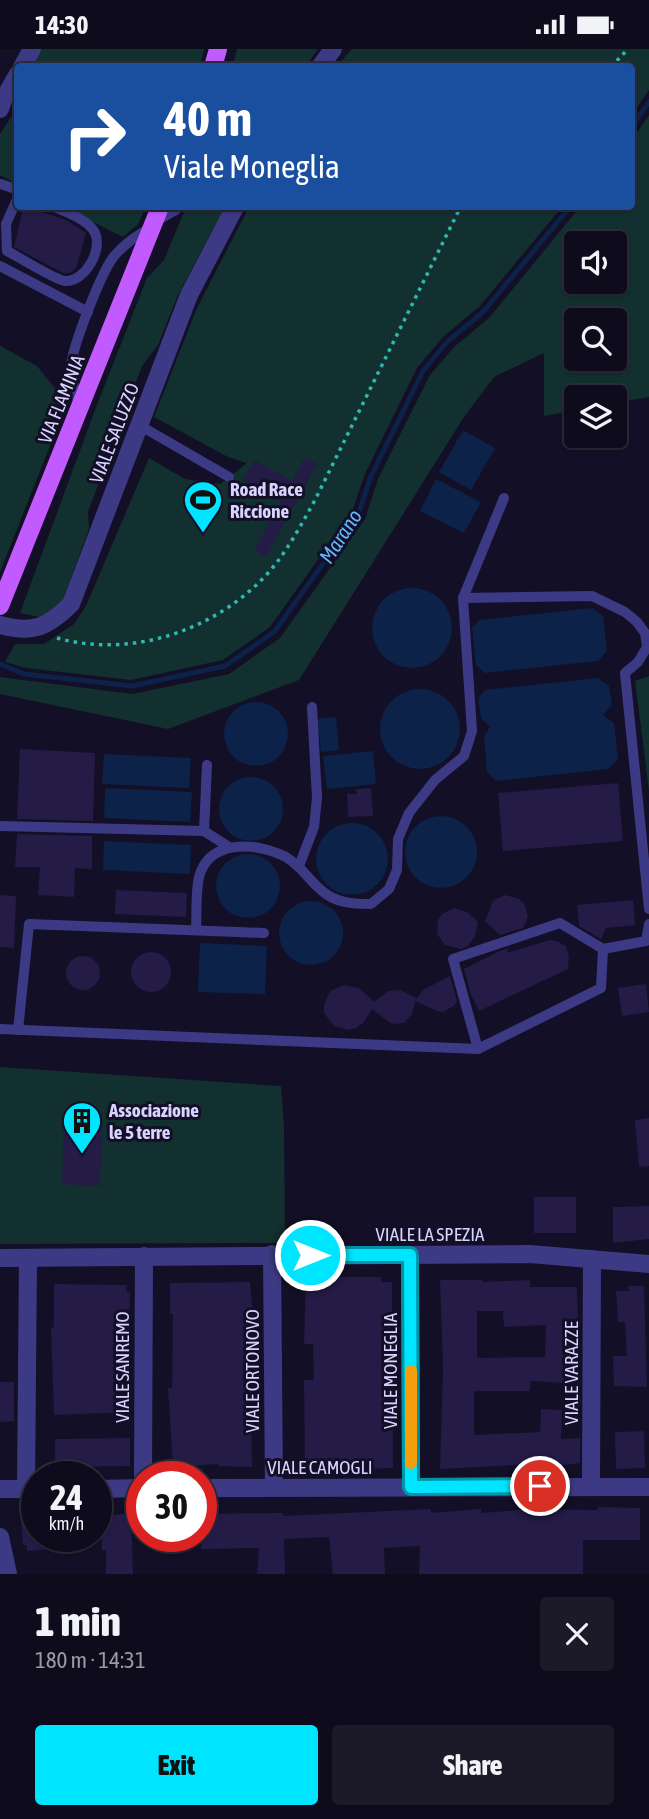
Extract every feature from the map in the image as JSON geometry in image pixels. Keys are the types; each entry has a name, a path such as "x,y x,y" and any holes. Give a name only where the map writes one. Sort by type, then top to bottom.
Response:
{"main road":[{"name":"VIA FLAMINIA","path":"0,606 156,217"}],"street":[{"path":"1,103 14,81"},
{"name":"VIALE SALUZZO","path":"28,630 53,622 71,604 189,295 233,210"},
{"path":"0,625 28,630"},
{"name":"VIALE LA SPEZIA","path":"0,1258 272,1254 310,1249 410,1255 530,1254 649,1263"},
{"name":"VIALE ORTONOVO","path":"272,1254 274,1488"},
{"name":"VIALE MONEGLIA","path":"410,1255 411,1487"},
{"name":"VIALE SANREMO","path":"143,1461 144,1256"},
{"path":"28,1258 32,1461"},
{"name":"VIALE VARAZZE","path":"592,1259 592,1486"},
{"name":"VIALE CAMOGLI","path":"217,1488 649,1487"},
{"path":"0,1489 21,1489"},
{"path":"0,1537 8,1574"}],"lane":[{"path":"14,206 6,224 7,251 1,268 88,311"},
{"path":"7,251 64,281 79,278 98,246 94,231 84,222 60,210"},
{"path":"80,408 71,369 74,351 88,311 112,258 156,217"},
{"path":"139,425 229,477"},
{"path":"196,930 200,872 212,855 229,847 257,848 283,856 299,866 322,892 347,904 371,904 389,889 397,870 398,839 409,813 435,780 464,755 472,731 463,598 504,498"},
{"path":"463,598 592,596 625,612 645,633 647,647 638,662 625,673 646,845 649,909"},
{"path":"299,866 314,827 317,798 312,706"},
{"path":"204,831 207,765"},
{"path":"0,826 204,831 229,847"},
{"path":"478,1049 453,959 560,922 603,949 646,941 649,924"},
{"path":"19,1030 29,924 264,933"},
{"path":"0,1029 478,1049 601,988 603,949"}],"path":[{"path":"615,63 628,49"},
{"path":"28,630 72,642 129,644 161,638 191,628 227,609 267,574 291,544 315,500 459,210"}],"green space":[{"path":"40,49 204,49 201,63 32,63"},
{"path":"237,49 318,49 308,63 234,63"},
{"path":"352,49 649,49 649,90 635,111 635,63 340,63"},
{"path":"14,113 14,182 0,175 0,134"},
{"path":"649,115 649,397 627,401 627,385 564,385 564,412 544,416 544,353 494,377 464,417 299,680 168,729 0,694 0,677 132,694 229,674 280,638 365,519 378,479 430,375 454,347 489,318 578,210 635,210 635,136"},
{"path":"69,210 145,210 138,224 123,237"},
{"path":"185,210 223,210 178,295 158,345 142,366 88,512 89,529 63,600 52,612 39,617 20,613 147,278 164,260"},
{"path":"247,210 560,210 479,307 444,336 417,368 365,474 352,512 270,627 223,660 131,680 26,668 5,662 15,644 44,644 74,624 86,606 149,458 185,479 220,484 247,463 228,457 154,417 196,310"},
{"path":"0,346 37,366 67,403 0,572"},
{"path":"649,676 649,791 635,681"},
{"path":"0,1067 281,1086 285,1243 0,1244"}],"water":[{"path":"463,430 495,448 471,490 439,472"},
{"path":"436,479 481,502 464,533 420,511"},
{"path":"404,588 420,588 434,595 445,606 452,620 449,643 434,661 420,668 404,668 390,661 379,650 372,636 372,620 379,606 390,595"},
{"path":"592,608 603,616 607,651 598,661 485,673 476,665 472,628 479,620"},
{"path":"598,678 609,686 612,705 603,715 614,723 618,759 609,769 496,781 487,772 484,736 490,727 481,718 478,698 485,690"},
{"path":"420,689 435,692 448,701 457,714 460,729 457,744 448,757 435,766 420,769 405,766 392,757 383,744 380,729 383,714 392,701 405,692"},
{"path":"256,702 268,704 279,711 286,722 286,746 279,757 268,764 256,766 244,764 233,757 226,746 224,734 226,722 233,711 244,704"},
{"path":"336,717 339,750 321,752 317,719"},
{"path":"373,751 376,784 327,789 323,756"},
{"path":"104,754 191,758 189,788 102,784"},
{"path":"251,777 263,779 274,786 281,797 281,821 274,832 263,839 251,841 239,839 228,832 221,821 219,809 221,797 228,786 239,779"},
{"path":"105,788 192,792 190,822 104,818"},
{"path":"448,816 467,826 475,838 475,866 467,878 455,886 434,888 415,878 407,866 405,845 415,826 427,818"},
{"path":"359,823 378,833 386,845 386,873 378,885 366,893 345,895 326,885 318,873 316,852 326,833 338,825"},
{"path":"104,841 191,845 190,874 103,870"},
{"path":"248,854 260,856 271,863 278,874 278,898 271,909 260,916 248,918 236,916 225,909 218,898 216,886 218,874 225,863 236,856"},
{"path":"311,901 323,903 334,910 341,921 341,945 334,956 323,963 311,965 299,963 288,956 281,945 279,933 281,921 288,910 299,903"},
{"path":"200,943 267,946 265,994 198,992"}],"building":[{"path":"37,210 68,221 86,233 76,269 63,273 14,247 22,212"},
{"path":"305,457 317,464 266,557 254,550 281,502 243,480 255,460 292,481"},
{"path":"20,749 95,753 93,821 17,819"},
{"path":"618,783 623,841 503,851 498,793"},
{"path":"371,788 373,816 348,817 347,794 357,794 356,789"},
{"path":"17,834 92,836 92,869 75,868 74,897 38,895 40,867 15,867"},
{"path":"116,890 187,893 186,917 115,914"},
{"path":"0,895 16,896 14,948 0,947"},
{"path":"505,895 524,903 528,917 523,928 500,935 485,921 493,901"},
{"path":"633,900 635,925 606,928 601,939 579,926 577,905"},
{"path":"454,908 467,912 478,922 475,936 468,946 461,949 445,945 437,934 438,920 442,914"},
{"path":"550,940 566,946 569,956 568,969 479,1011 471,995 464,969 500,951 509,948 506,953"},
{"path":"151,952 165,958 171,972 165,986 151,992 137,986 131,972 137,958"},
{"path":"83,956 95,961 100,973 95,985 83,990 71,985 66,973 71,961"},
{"path":"450,976 457,1001 454,1006 443,1012 415,1001 423,990"},
{"path":"646,984 649,1012 622,1016 618,988"},
{"path":"344,985 359,988 374,1002 388,991 400,990 416,998 412,1014 404,1023 392,1024 372,1009 363,1023 356,1028 349,1030 334,1026 324,1013 324,1005 330,991"},
{"path":"649,1118 649,1166 639,1167 635,1120"},
{"name":"Associazione le 5 terre","path":"64,1125 102,1126 100,1186 62,1184"},
{"path":"534,1197 576,1197 576,1233 534,1233"},
{"path":"649,1206 649,1239 613,1243 613,1207"},
{"path":"306,1277 381,1277 381,1282 392,1282 393,1468 305,1466 304,1380 314,1380 313,1344 304,1344"},
{"path":"440,1280 530,1280 530,1287 577,1287 579,1376 565,1376 565,1383 530,1381 530,1391 474,1391 474,1435 540,1432 541,1409 562,1410 561,1439 580,1438 580,1463 550,1467 550,1463 440,1469 443,1368","holes":["477,1311 503,1311 504,1327 546,1325 545,1357 477,1358"]},
{"path":"250,1282 256,1351 249,1352 255,1402 251,1403 252,1467 218,1466 217,1461 173,1461 168,1388 172,1388 173,1314 170,1314 170,1283"},
{"path":"54,1284 127,1285 126,1291 130,1292 126,1385 129,1385 130,1412 54,1415 51,1328 54,1327"},
{"path":"628,1286 644,1286 647,1387 614,1386 613,1356 627,1356 625,1322 618,1322 616,1291 629,1291"},
{"path":"0,1382 14,1382 14,1421 0,1422"},
{"path":"644,1431 645,1468 616,1469 615,1432"},
{"path":"130,1438 130,1461 126,1461 126,1466 112,1466 112,1461 55,1461 55,1439"},
{"path":"598,1507 640,1508 640,1540 583,1540 583,1574 419,1574 420,1546 384,1548 385,1574 333,1574 329,1537 284,1539 285,1574 257,1574 259,1548 217,1549 217,1514 283,1513 283,1516 431,1509 431,1513 481,1509 481,1513 533,1509 598,1510"},
{"path":"126,1514 126,1552 132,1552 133,1574 106,1574 106,1552 112,1552 112,1515"}],"waterway":[{"name":"Marano","path":"635,122 649,102"},
{"name":"Marano","path":"0,664 24,674 132,686 225,666 274,632 358,515 371,476 423,371 448,341 483,312 568,210"}],"slow traffic":[{"path":"411,1371 411,1463"}],"place":[{"name":"Road Race Riccione","path":"203,534"},
{"name":"Associazione le 5 terre","path":"82,1155"}],"route":[{"path":"310,1255 410,1255 411,1487 540,1486"}]}
